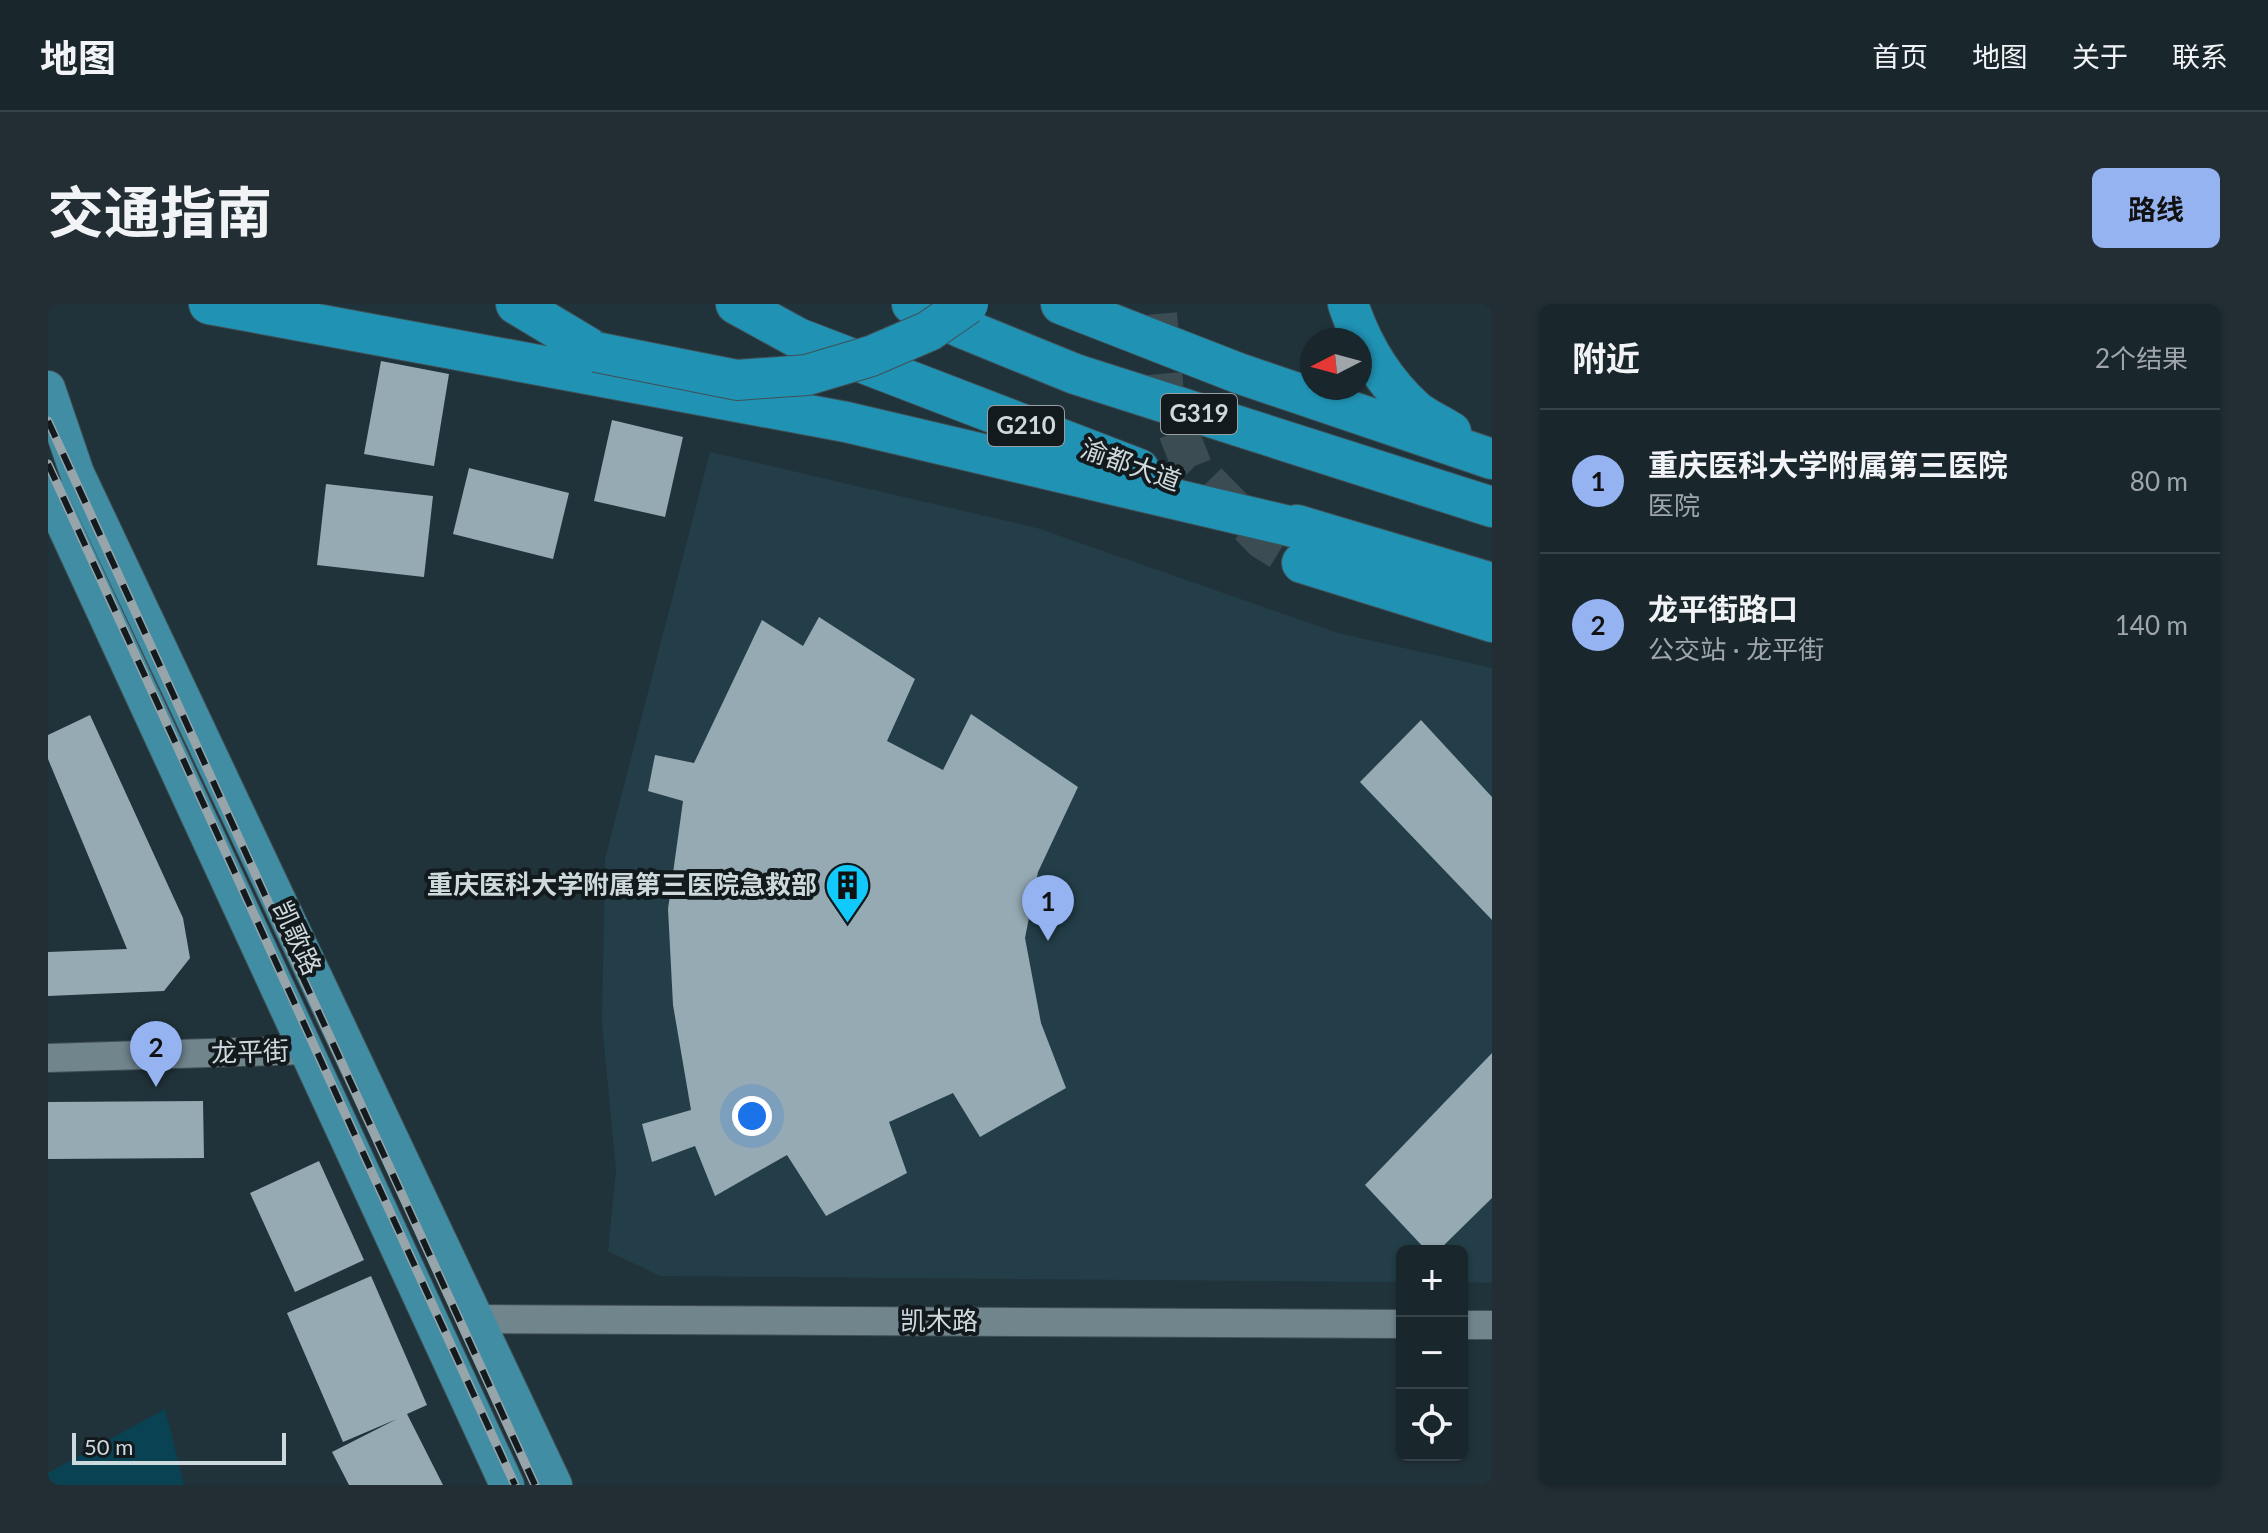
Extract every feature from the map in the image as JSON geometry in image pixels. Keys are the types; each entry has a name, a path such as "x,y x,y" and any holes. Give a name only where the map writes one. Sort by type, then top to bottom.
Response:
{"highway":[{"path":"209,304 846,422 1312,548 1492,622"},
{"path":"355,304 737,380 807,375 871,356 929,331 968,304"},
{"path":"516,304 596,352"},
{"name":"渝都大道","path":"736,304 798,338 1099,454 1312,548 1492,583"},
{"name":"G319","path":"912,304 1075,374 1492,507"},
{"path":"1061,304 1238,373 1492,458"},
{"path":"1348,304 1355,325 1380,370 1415,410 1492,458"}],"main road":[{"name":"凯歌路","path":"48,388 77,473 555,1485"},
{"name":"凯歌路","path":"48,491 507,1485"}],"street":[{"name":"龙平街","path":"48,1058 308,1050"},
{"name":"凯木路","path":"476,1319 1396,1324"},
{"path":"1468,1325 1492,1325"}],"shaded area":[{"path":"710,452 1037,528 1338,633 1492,668 1492,1283 1468,1282 1468,1245 1396,1245 1396,1282 660,1276 608,1251 616,1170 602,1023 605,859"},
{"path":"165,1409 184,1485 48,1485 48,1473"}],"building":[{"path":"381,361 449,374 434,466 364,454"},
{"path":"612,420 683,437 665,517 594,501"},
{"path":"469,468 569,493 553,559 453,534"},
{"path":"326,484 433,496 424,577 317,565"},
{"name":"重庆医科大学附属第三医院急救部","path":"819,617 915,679 887,741 943,770 971,714 1078,787 1038,872 1025,938 1041,1023 1066,1088 980,1137 953,1093 889,1122 907,1173 826,1216 787,1155 715,1196 695,1146 652,1162 642,1124 691,1110 673,1005 668,909 683,801 648,791 655,755 694,763 762,620 803,646"},
{"path":"90,715 183,918 190,958 164,991 48,996 48,952 127,949 48,759 48,735"},
{"path":"1421,720 1492,797 1492,920 1360,782"},
{"path":"1492,1053 1492,1198 1444,1245 1421,1245 1365,1185"},
{"path":"203,1101 204,1158 48,1159 48,1102"},
{"path":"319,1161 364,1260 295,1292 250,1193"},
{"path":"371,1276 427,1405 407,1414 443,1485 349,1485 332,1452 397,1419 343,1442 287,1313"}],"tunnel":[{"path":"1157,314 1164,394 1192,467 1264,540 1302,563"}],"railway":[{"path":"48,421 535,1485"},
{"path":"48,464 515,1485"}],"place":[{"name":"重庆医科大学附属第三医院急救部","path":"848,924"},
{"name":"重庆医科大学附属第三医院","path":"1048,941"},
{"name":"龙平街路口","path":"156,1087"}]}
